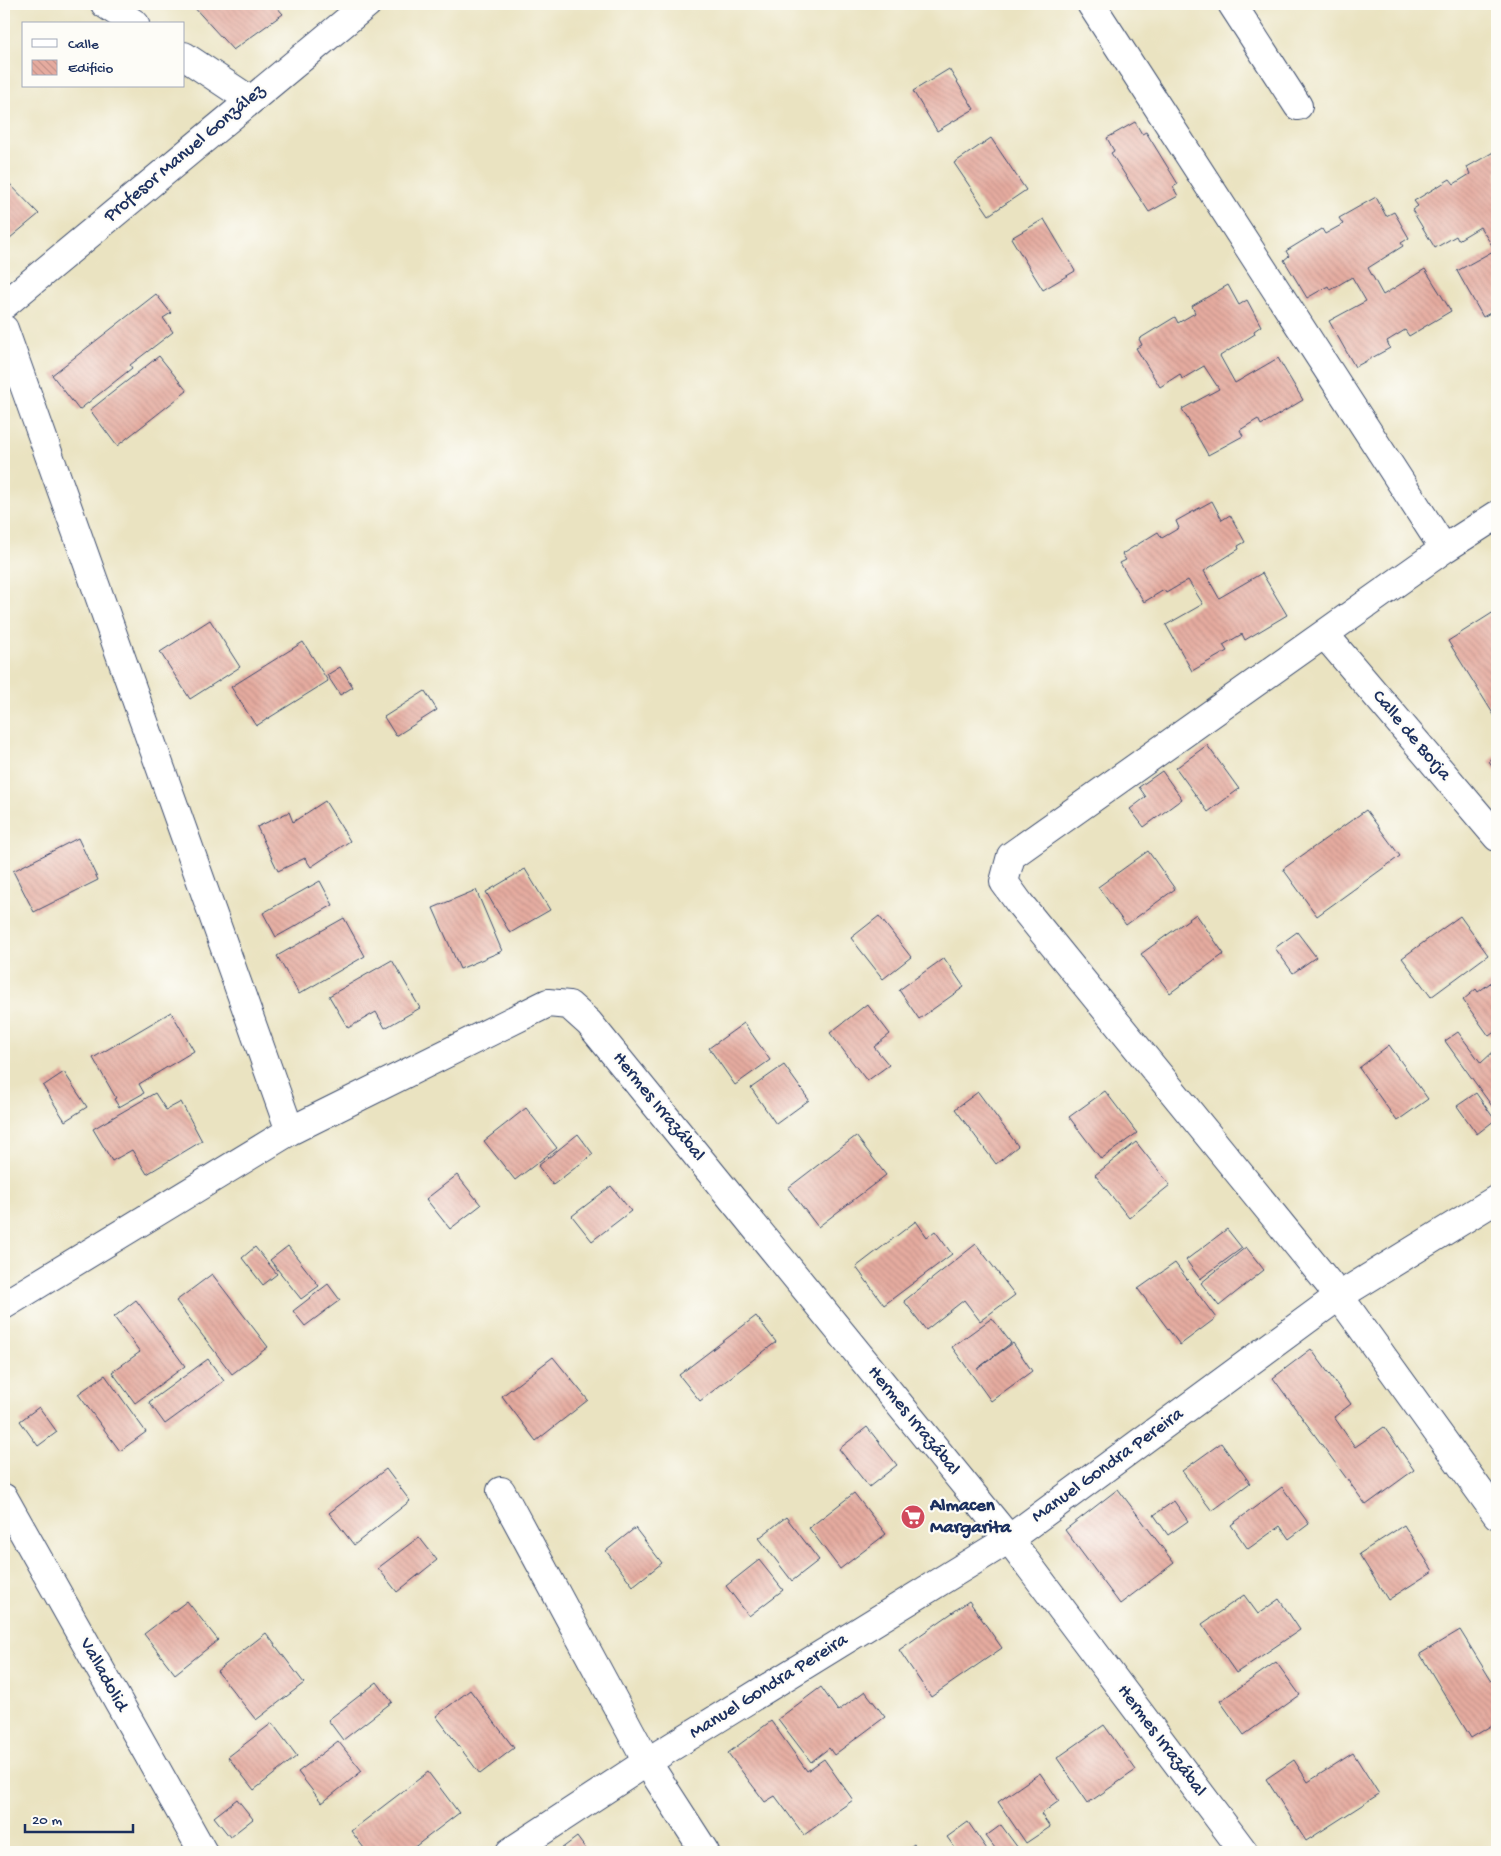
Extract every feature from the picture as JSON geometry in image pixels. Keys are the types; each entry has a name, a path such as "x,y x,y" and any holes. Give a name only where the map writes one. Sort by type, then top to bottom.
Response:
{"street":[{"path":"105,4 132,22"},
{"name":"Profesor Manuel González","path":"4,305 367,4"},
{"path":"1091,4 1444,549"},
{"path":"1232,4 1298,106"},
{"path":"185,57 250,100"},
{"path":"4,329 290,1131"},
{"path":"1497,515 1444,549 1011,856 1004,882 1339,1296 1497,1515"},
{"name":"Calle de Borja","path":"1325,635 1497,837"},
{"name":"Hermes Irrazábal","path":"4,1305 290,1131 548,1003 569,1005 589,1023 1009,1539 1244,1852"},
{"name":"Manuel Gondra Pereira","path":"510,1852 647,1762 1009,1539 1339,1296 1497,1199"},
{"path":"501,1491 647,1762 705,1852"},
{"name":"Valladolid","path":"4,1498 203,1852"}],"building":[{"path":"191,4 274,4 283,14 233,50"},
{"path":"949,69 974,109 937,131 913,91"},
{"path":"1135,122 1142,134 1146,132 1178,184 1173,187 1178,196 1149,212 1111,153 1114,151 1107,138"},
{"path":"991,138 1026,190 989,215 954,163"},
{"path":"1497,150 1497,216 1495,217 1497,221 1497,309 1483,317 1457,271 1495,250 1480,227 1458,240 1456,236 1435,248 1412,210 1418,206 1414,201 1450,179 1454,184 1470,174 1467,167"},
{"path":"4,178 39,214 4,243"},
{"path":"1376,197 1386,216 1394,212 1409,238 1401,243 1403,246 1368,268 1383,295 1425,269 1451,311 1409,336 1405,330 1387,341 1390,348 1355,367 1329,321 1366,301 1352,277 1330,290 1328,286 1307,298 1284,260 1289,256 1286,251 1322,229 1325,234 1343,224 1339,218"},
{"path":"1044,219 1075,271 1043,290 1011,238"},
{"path":"1228,285 1239,305 1247,300 1261,326 1254,331 1255,334 1220,356 1235,383 1278,358 1303,400 1261,425 1258,419 1240,430 1243,436 1208,455 1182,409 1219,389 1204,366 1182,379 1180,374 1160,387 1136,348 1142,345 1139,339 1175,317 1178,323 1195,313 1192,306"},
{"path":"156,294 171,313 163,318 173,332 130,365 132,368 79,410 52,375"},
{"path":"159,356 187,391 117,446 90,410"},
{"path":"1212,501 1222,520 1230,515 1245,542 1238,546 1239,549 1204,571 1219,598 1262,573 1287,615 1245,640 1242,634 1223,645 1227,651 1192,671 1166,625 1203,604 1188,580 1166,593 1164,590 1144,602 1120,563 1126,560 1122,554 1158,532 1162,538 1179,528 1176,521"},
{"path":"1497,610 1497,720 1448,641"},
{"path":"210,620 240,667 190,699 160,652"},
{"path":"303,642 328,681 256,726 231,687"},
{"path":"340,667 353,687 340,695 327,675"},
{"path":"425,691 437,710 396,736 384,717"},
{"path":"1207,745 1239,789 1208,812 1176,768"},
{"path":"1497,755 1497,773 1489,761"},
{"path":"1162,771 1182,799 1144,827 1130,809 1146,797 1139,787"},
{"path":"325,801 350,841 311,867 305,858 278,871 257,827 289,812 293,822"},
{"path":"1366,810 1400,856 1317,916 1283,869"},
{"path":"78,838 98,880 34,912 13,871"},
{"path":"1148,851 1175,889 1126,925 1098,887"},
{"path":"525,869 550,910 510,933 486,892"},
{"path":"320,881 333,905 276,937 263,913"},
{"path":"476,890 502,951 460,969 433,908"},
{"path":"1196,914 1224,954 1170,993 1141,954"},
{"path":"879,916 911,957 883,979 851,938"},
{"path":"1460,916 1488,955 1431,997 1402,958"},
{"path":"344,918 365,956 299,994 277,956"},
{"path":"1297,932 1316,957 1293,973 1275,948"},
{"path":"944,958 964,987 919,1019 899,990"},
{"path":"392,960 420,1008 385,1028 376,1012 348,1028 329,996"},
{"path":"1497,978 1497,1030 1489,1036 1463,1000 1476,989 1478,992"},
{"path":"867,1004 890,1034 874,1047 889,1065 867,1081 830,1033"},
{"path":"171,1012 194,1051 139,1084 144,1093 119,1107 114,1099 116,1098 93,1058"},
{"path":"744,1023 770,1060 735,1085 709,1048"},
{"path":"1458,1032 1481,1063 1494,1051 1497,1056 1497,1113 1445,1041"},
{"path":"1389,1045 1428,1099 1397,1121 1359,1068"},
{"path":"784,1065 809,1100 776,1124 751,1088"},
{"path":"64,1072 87,1107 65,1121 43,1086"},
{"path":"1105,1091 1137,1133 1101,1159 1069,1117"},
{"path":"978,1092 1018,1146 996,1164 955,1109"},
{"path":"155,1093 166,1110 181,1102 202,1141 147,1174 132,1150 112,1161 93,1129"},
{"path":"1476,1093 1495,1120 1477,1134 1457,1106"},
{"path":"526,1108 557,1148 515,1180 484,1141"},
{"path":"578,1134 593,1154 553,1185 538,1166"},
{"path":"856,1136 886,1175 818,1227 788,1188"},
{"path":"1136,1142 1170,1185 1129,1218 1095,1175"},
{"path":"457,1175 481,1205 450,1229 426,1199"},
{"path":"611,1186 631,1211 592,1241 572,1216"},
{"path":"916,1221 927,1237 935,1231 952,1254 884,1305 856,1267"},
{"path":"1227,1229 1242,1248 1200,1279 1186,1260"},
{"path":"976,1244 1015,1295 980,1321 964,1300 926,1330 904,1301"},
{"path":"288,1246 319,1286 301,1299 270,1260"},
{"path":"255,1247 277,1274 263,1285 242,1258"},
{"path":"1246,1247 1264,1270 1219,1306 1201,1283"},
{"path":"1175,1263 1216,1318 1180,1345 1138,1289"},
{"path":"212,1274 268,1347 232,1374 176,1301"},
{"path":"328,1284 340,1300 305,1326 293,1311"},
{"path":"136,1300 185,1366 135,1403 112,1372 140,1352 114,1317"},
{"path":"756,1316 776,1342 700,1401 679,1375"},
{"path":"992,1318 1011,1343 977,1369 1013,1343 1032,1371 991,1401 952,1347"},
{"path":"1311,1349 1351,1404 1334,1417 1355,1447 1384,1427 1414,1470 1366,1505 1273,1378"},
{"path":"553,1357 588,1400 536,1441 502,1396"},
{"path":"208,1359 224,1381 165,1424 149,1402"},
{"path":"105,1375 146,1432 120,1451 78,1394"},
{"path":"39,1407 57,1432 38,1446 20,1421"},
{"path":"867,1427 897,1465 869,1487 839,1449"},
{"path":"1221,1443 1250,1483 1212,1511 1182,1471"},
{"path":"386,1469 410,1501 354,1545 329,1513"},
{"path":"1282,1487 1309,1524 1289,1539 1280,1526 1248,1549 1231,1525"},
{"path":"1118,1489 1174,1563 1120,1604 1065,1530"},
{"path":"854,1493 886,1534 840,1569 809,1528"},
{"path":"1174,1501 1188,1521 1168,1535 1154,1515"},
{"path":"786,1517 819,1560 792,1581 759,1538"},
{"path":"1404,1525 1433,1571 1388,1600 1359,1554"},
{"path":"635,1528 662,1563 633,1586 606,1551"},
{"path":"419,1537 437,1560 397,1592 378,1568"},
{"path":"759,1560 783,1590 749,1616 726,1586"},
{"path":"1244,1595 1258,1614 1279,1599 1300,1630 1236,1673 1202,1624"},
{"path":"187,1601 218,1640 175,1674 144,1634"},
{"path":"969,1601 1002,1648 931,1697 899,1650"},
{"path":"1460,1630 1494,1685 1497,1683 1497,1722 1471,1738 1420,1654"},
{"path":"266,1633 304,1683 256,1720 217,1671"},
{"path":"1276,1662 1300,1695 1244,1735 1220,1701"},
{"path":"377,1682 392,1702 343,1740 328,1720"},
{"path":"821,1687 838,1711 865,1691 885,1717 834,1755 829,1748 811,1762 778,1719"},
{"path":"470,1690 514,1748 480,1774 436,1716"},
{"path":"771,1721 807,1771 824,1759 853,1800 804,1835 775,1796 765,1802 728,1753"},
{"path":"272,1723 297,1756 254,1790 228,1757"},
{"path":"1104,1725 1136,1770 1088,1803 1057,1758"},
{"path":"338,1741 362,1771 322,1803 298,1772"},
{"path":"1353,1753 1379,1794 1306,1841 1266,1779 1294,1760 1308,1782"},
{"path":"428,1772 459,1813 408,1852 367,1852 351,1831"},
{"path":"1040,1773 1059,1801 1041,1814 1050,1827 1026,1843 998,1802"},
{"path":"237,1799 253,1819 230,1837 214,1817"},
{"path":"968,1822 989,1852 958,1852 947,1837"},
{"path":"1001,1825 1021,1852 998,1852 986,1836"},
{"path":"577,1837 588,1852 557,1852"},
{"path":"914,1844 920,1852 903,1852"}],"place":[{"name":"Almacen Margarita","path":"913,1517"}]}
